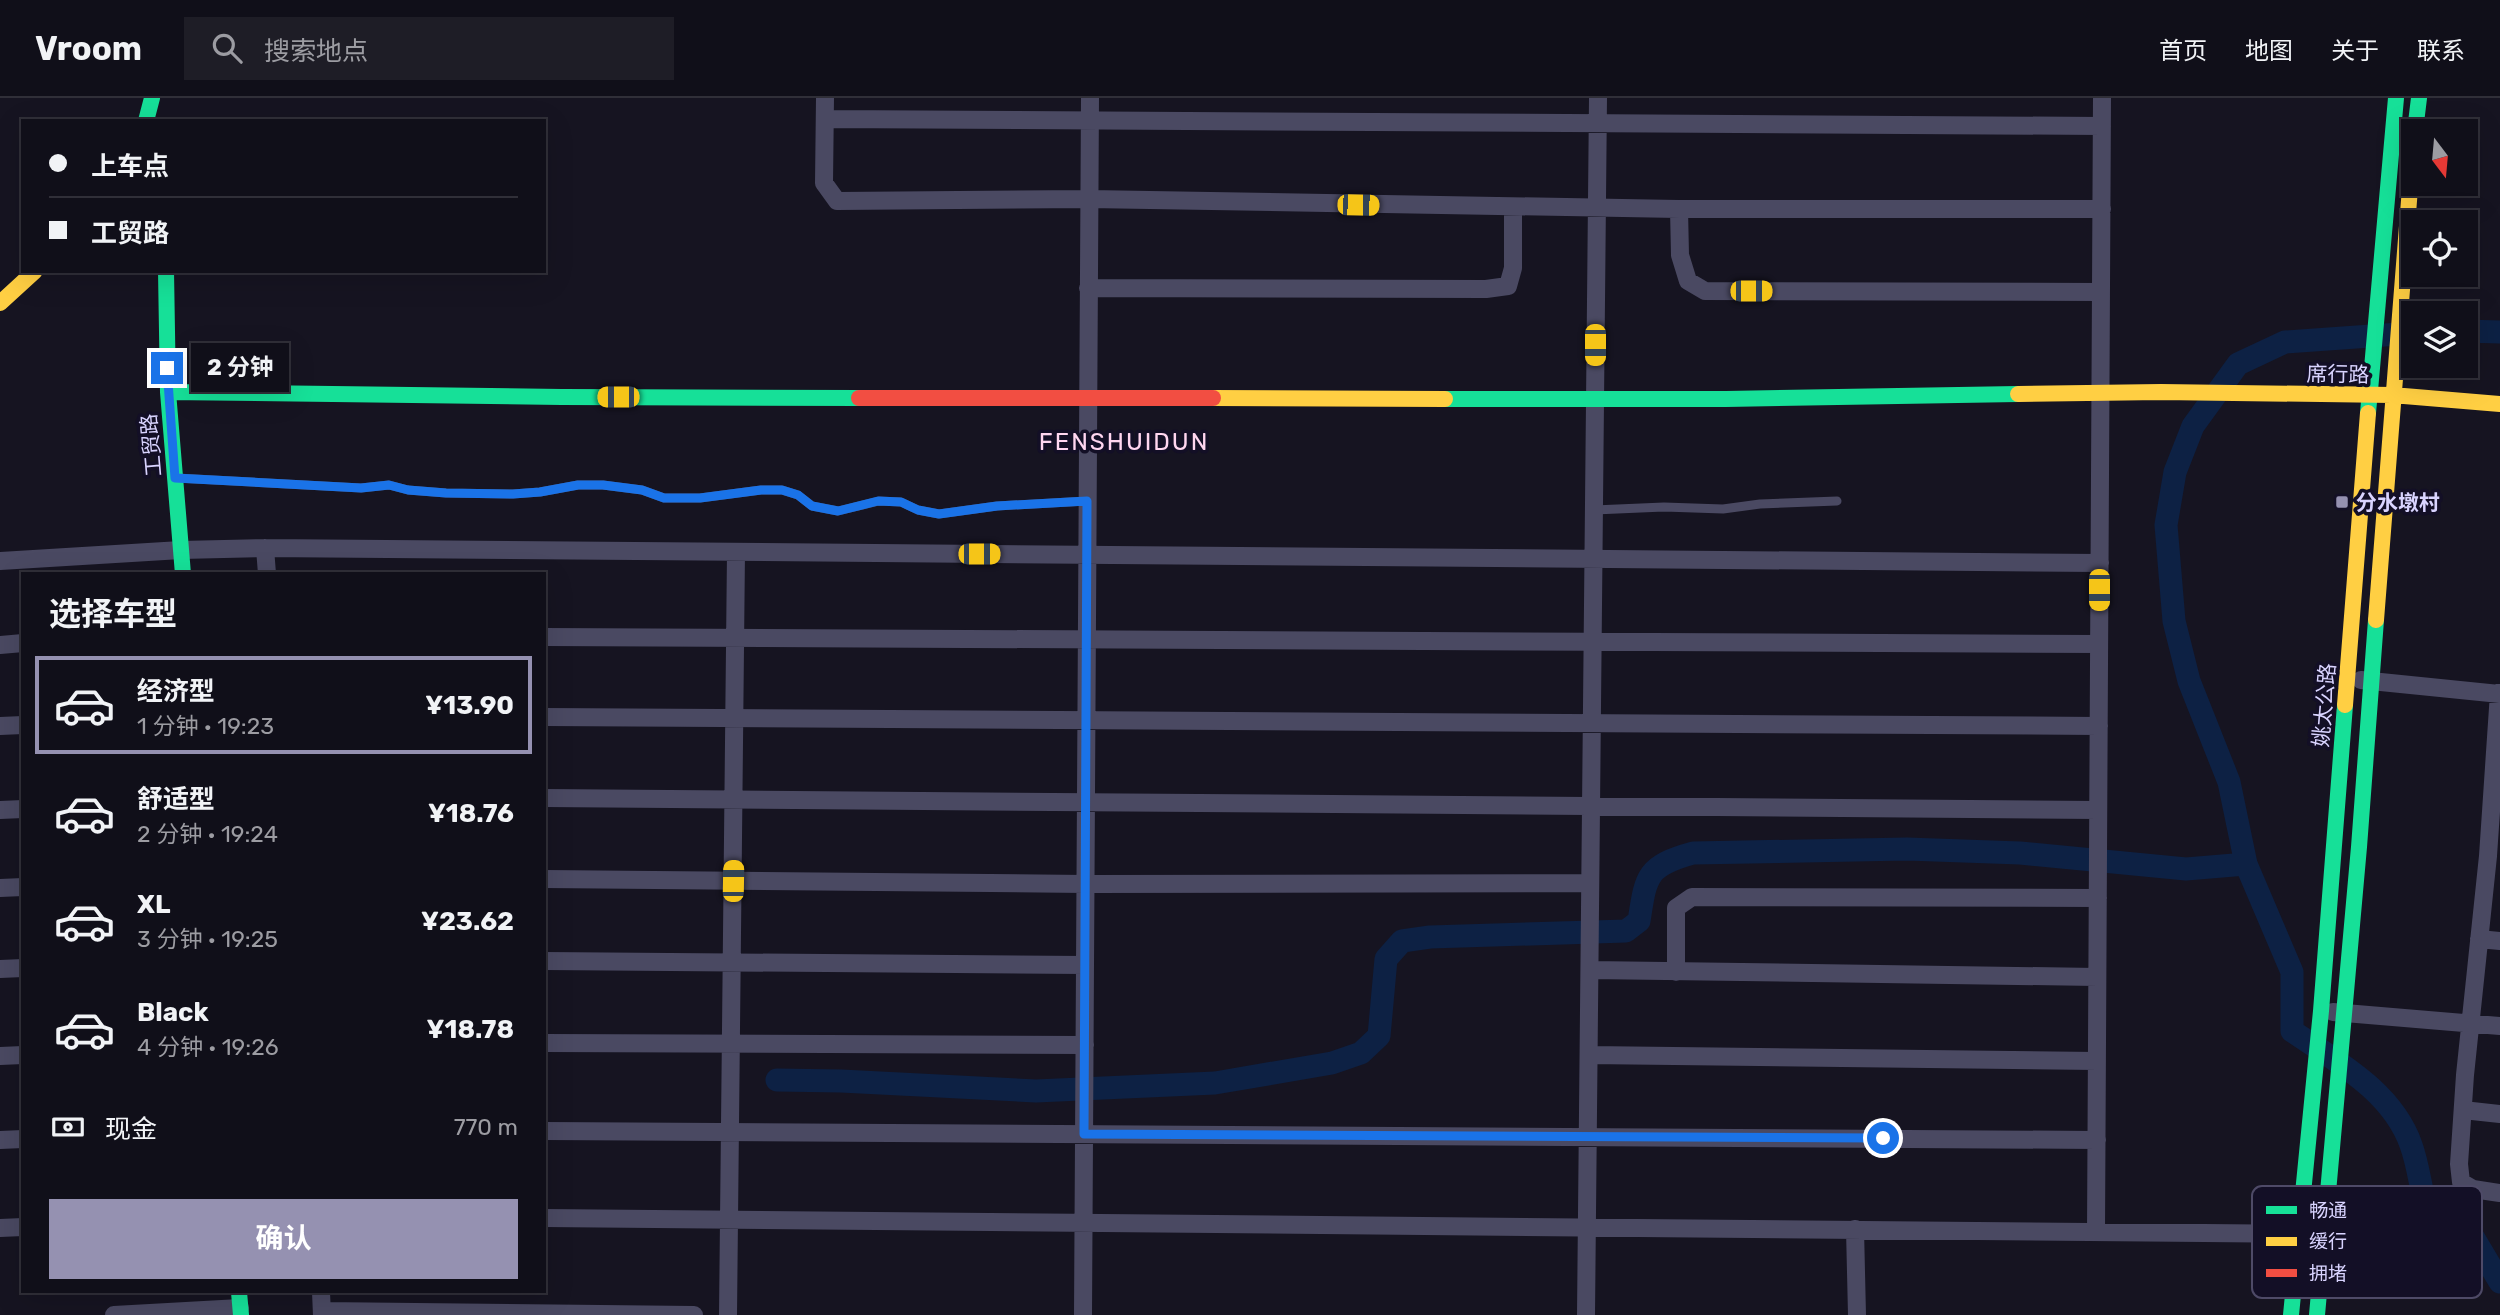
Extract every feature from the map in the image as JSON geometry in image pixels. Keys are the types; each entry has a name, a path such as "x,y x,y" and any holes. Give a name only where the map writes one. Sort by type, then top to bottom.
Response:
{"street":[{"path":"147,119 152,98"},
{"path":"162,98 163,119"},
{"path":"825,98 824,183 837,201 1089,199 1679,209 2102,209"},
{"path":"1083,1315 1090,98"},
{"path":"1586,1315 1598,98"},
{"path":"2096,1232 2102,98"},
{"name":"姚太公路","path":"2304,1186 2396,98"},
{"path":"2416,119 2418,98"},
{"path":"825,119 2102,126"},
{"path":"2328,1186 2345,1013 2409,196"},
{"path":"1088,288 1486,289 1508,286 1513,268 1513,207"},
{"path":"1679,209 1680,255 1688,281 1705,290 2101,292"},
{"path":"0,303 33,273"},
{"name":"工贸路","path":"166,273 168,392 183,572"},
{"name":"席行路","path":"168,392 562,397 1595,399 2161,393 2392,395 2500,404"},
{"path":"0,561 181,550 265,548 2100,563"},
{"path":"265,548 267,572"},
{"path":"728,1315 736,552"},
{"path":"546,637 2099,644"},
{"path":"0,645 21,643"},
{"path":"2348,678 2500,694 2494,856 2479,939 2459,1164 2461,1182 2468,1186"},
{"path":"546,717 2099,726"},
{"path":"0,726 21,725"},
{"path":"546,799 2098,810"},
{"path":"0,810 21,809"},
{"path":"546,879 1086,884 1590,883"},
{"path":"0,888 21,887"},
{"path":"1676,972 1676,908 1692,897 2098,898"},
{"path":"2479,939 2500,941"},
{"path":"546,961 1085,965"},
{"path":"1590,964 1676,972 2097,977"},
{"path":"0,969 21,968"},
{"path":"2321,1011 2500,1026"},
{"path":"546,1043 731,1044 1085,1053"},
{"path":"0,1056 21,1055"},
{"path":"1589,1055 2097,1061"},
{"path":"2463,1110 2500,1114"},
{"path":"546,1131 2097,1140"},
{"path":"0,1140 21,1139"},
{"path":"2482,1190 2500,1193"},
{"path":"546,1218 2252,1234"},
{"path":"0,1228 21,1227"},
{"path":"1855,1229 1857,1315"},
{"path":"321,1293 322,1313 694,1315"},
{"path":"114,1315 240,1305"}],"lane":[{"path":"175,478 361,488 389,485 408,490 486,493 540,492 578,485 603,485 642,490 664,498 700,498 782,490 798,495 812,506 838,511 878,501 901,502 918,510 939,514 997,506 1087,501"},
{"path":"1594,510 1664,507 1723,509 1837,501"}],"waterway":[{"path":"2478,331 2500,332"},
{"path":"2401,334 2285,342 2238,364 2193,426 2175,472 2166,525 2174,621 2189,681 2229,782 2246,864 2292,972 2292,1031 2361,1079 2391,1109 2411,1145 2421,1186"},
{"path":"777,1080 1036,1091 1215,1083 1332,1063 1361,1053 1379,1036 1386,959 1402,941 1430,937 1626,931 1639,921 1647,883 1657,868 1693,853 1907,849 2020,853 2186,869 2246,864"},
{"path":"2482,1252 2500,1282"}],"traffic: fast":[{"path":"147,119 152,98"},
{"path":"2368,413 2396,98"},
{"path":"2416,119 2419,98"},
{"path":"166,273 168,392 183,572"},
{"path":"168,392 859,398"},
{"path":"1445,399 1726,399 2018,394"},
{"path":"2329,1186 2376,620"},
{"path":"2304,1186 2321,1011 2345,705"},
{"path":"239,1293 241,1315"},
{"path":"2291,1315 2293,1298"},
{"path":"2317,1315 2319,1298"}],"traffic: slow":[{"path":"2376,620 2409,196"},
{"path":"0,303 33,273"},
{"path":"2018,394 2161,392 2392,395 2500,404"},
{"path":"1213,398 1445,399"},
{"path":"2345,705 2368,413"}],"traffic: jam":[{"path":"859,398 1213,398"}],"place":[{"name":"分水墩村","path":"2342,502"}],"district":[{"name":"FENSHUIDUN","path":"1124,442"}],"route":[{"path":"167,368 175,478 361,488 389,485 408,490 446,493 513,494 578,485 603,485 642,490 664,498 700,498 782,490 798,495 812,506 838,511 878,501 901,502 918,510 939,514 997,506 1087,501 1084,1134 1883,1138"}]}
